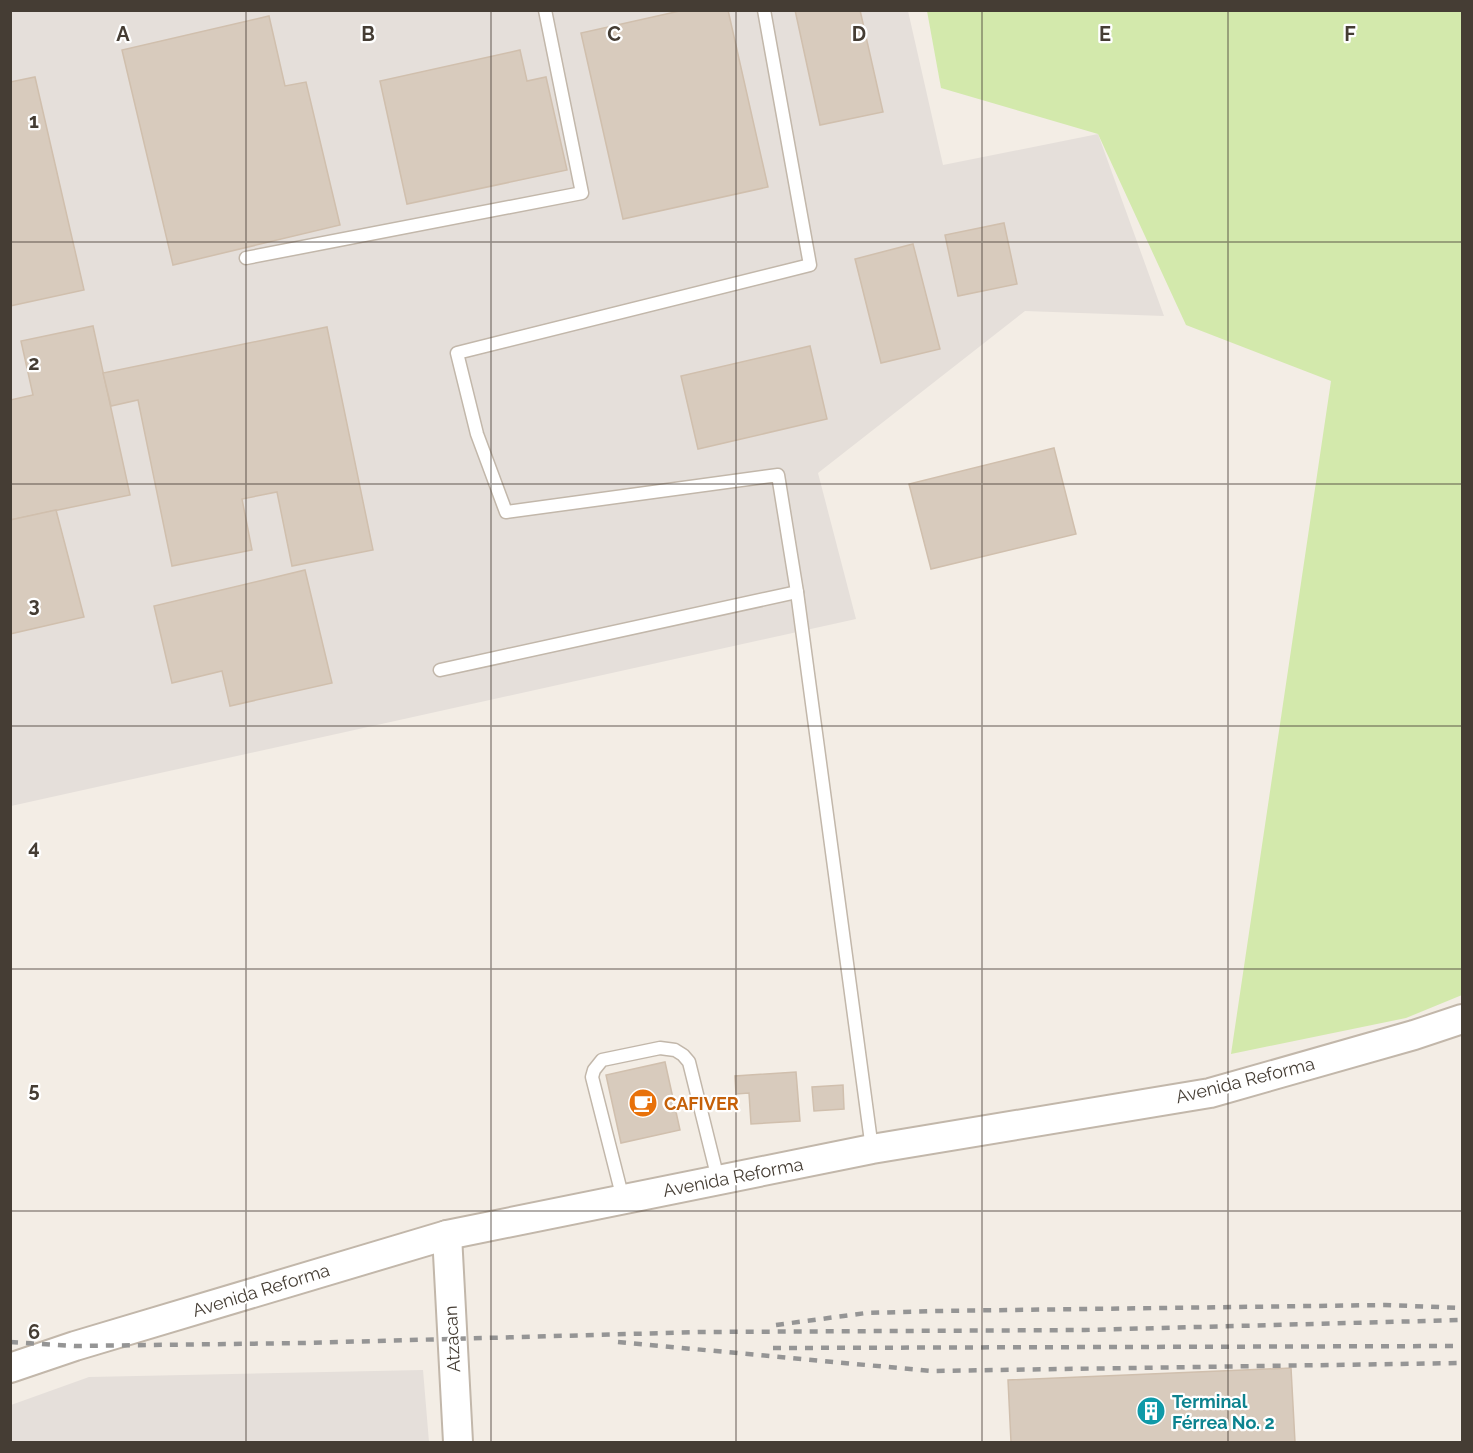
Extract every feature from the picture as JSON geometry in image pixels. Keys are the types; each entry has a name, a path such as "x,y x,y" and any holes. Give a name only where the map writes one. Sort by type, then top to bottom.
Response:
{"street":[{"name":"Avenida Reforma","path":"10,1368 75,1346 447,1235 872,1149 1210,1093 1414,1035 1462,1019"},
{"name":"Atzacan","path":"447,1235 458,1443"}],"lane":[{"path":"246,258 582,193 545,10"},
{"path":"764,10 810,265 457,354 477,434 506,512 778,475 797,592 872,1149"},
{"path":"440,670 797,592"},
{"path":"623,1199 592,1077 594,1070 602,1060 660,1048 675,1050 683,1055 689,1062 718,1179"}],"shaded area":[{"path":"10,11 908,11 943,165 1098,134 1164,316 1025,311 818,473 856,619 11,806"},
{"path":"423,1370 429,1442 11,1442 11,1405 89,1377"}],"green space":[{"path":"927,11 1462,11 1462,995 1406,1018 1231,1054 1331,381 1186,325 1098,134 941,88"}],"building":[{"path":"684,10 728,10 768,187 623,219 581,33"},
{"path":"795,10 860,10 883,112 820,125"},
{"path":"269,16 285,86 306,82 340,225 173,265 122,50"},
{"path":"520,50 527,81 546,77 567,170 407,204 380,81"},
{"path":"35,77 84,290 10,306 10,82"},
{"path":"1004,223 1017,284 958,296 945,235"},
{"path":"913,244 940,349 881,363 855,259"},
{"path":"93,326 130,495 10,520 10,400 33,395 21,341"},
{"path":"327,327 373,550 292,566 277,492 242,499 252,550 172,566 138,400 111,406 103,373"},
{"path":"810,346 827,419 698,449 681,376"},
{"path":"1054,448 1076,534 931,569 909,484"},
{"path":"56,510 84,617 10,634 10,520"},
{"path":"305,570 332,683 230,706 222,671 172,683 154,606"},
{"name":"CAFIVER","path":"665,1062 680,1130 621,1143 606,1075"},
{"path":"796,1072 800,1121 751,1124 749,1093 736,1094 735,1076"},
{"path":"843,1085 844,1109 814,1111 812,1087"},
{"name":"Terminal Férrea No. 2","path":"1291,1368 1295,1442 1011,1442 1008,1380"}],"railway":[{"path":"776,1325 866,1313 936,1311 1385,1305 1462,1308"},
{"path":"10,1342 75,1346 304,1343 701,1332 1085,1330 1462,1320"},
{"path":"618,1342 931,1371 1462,1363"},
{"path":"773,1348 1462,1346"}],"place":[{"name":"CAFIVER","path":"643,1103"},
{"name":"Terminal Férrea No. 2","path":"1151,1411"}]}
